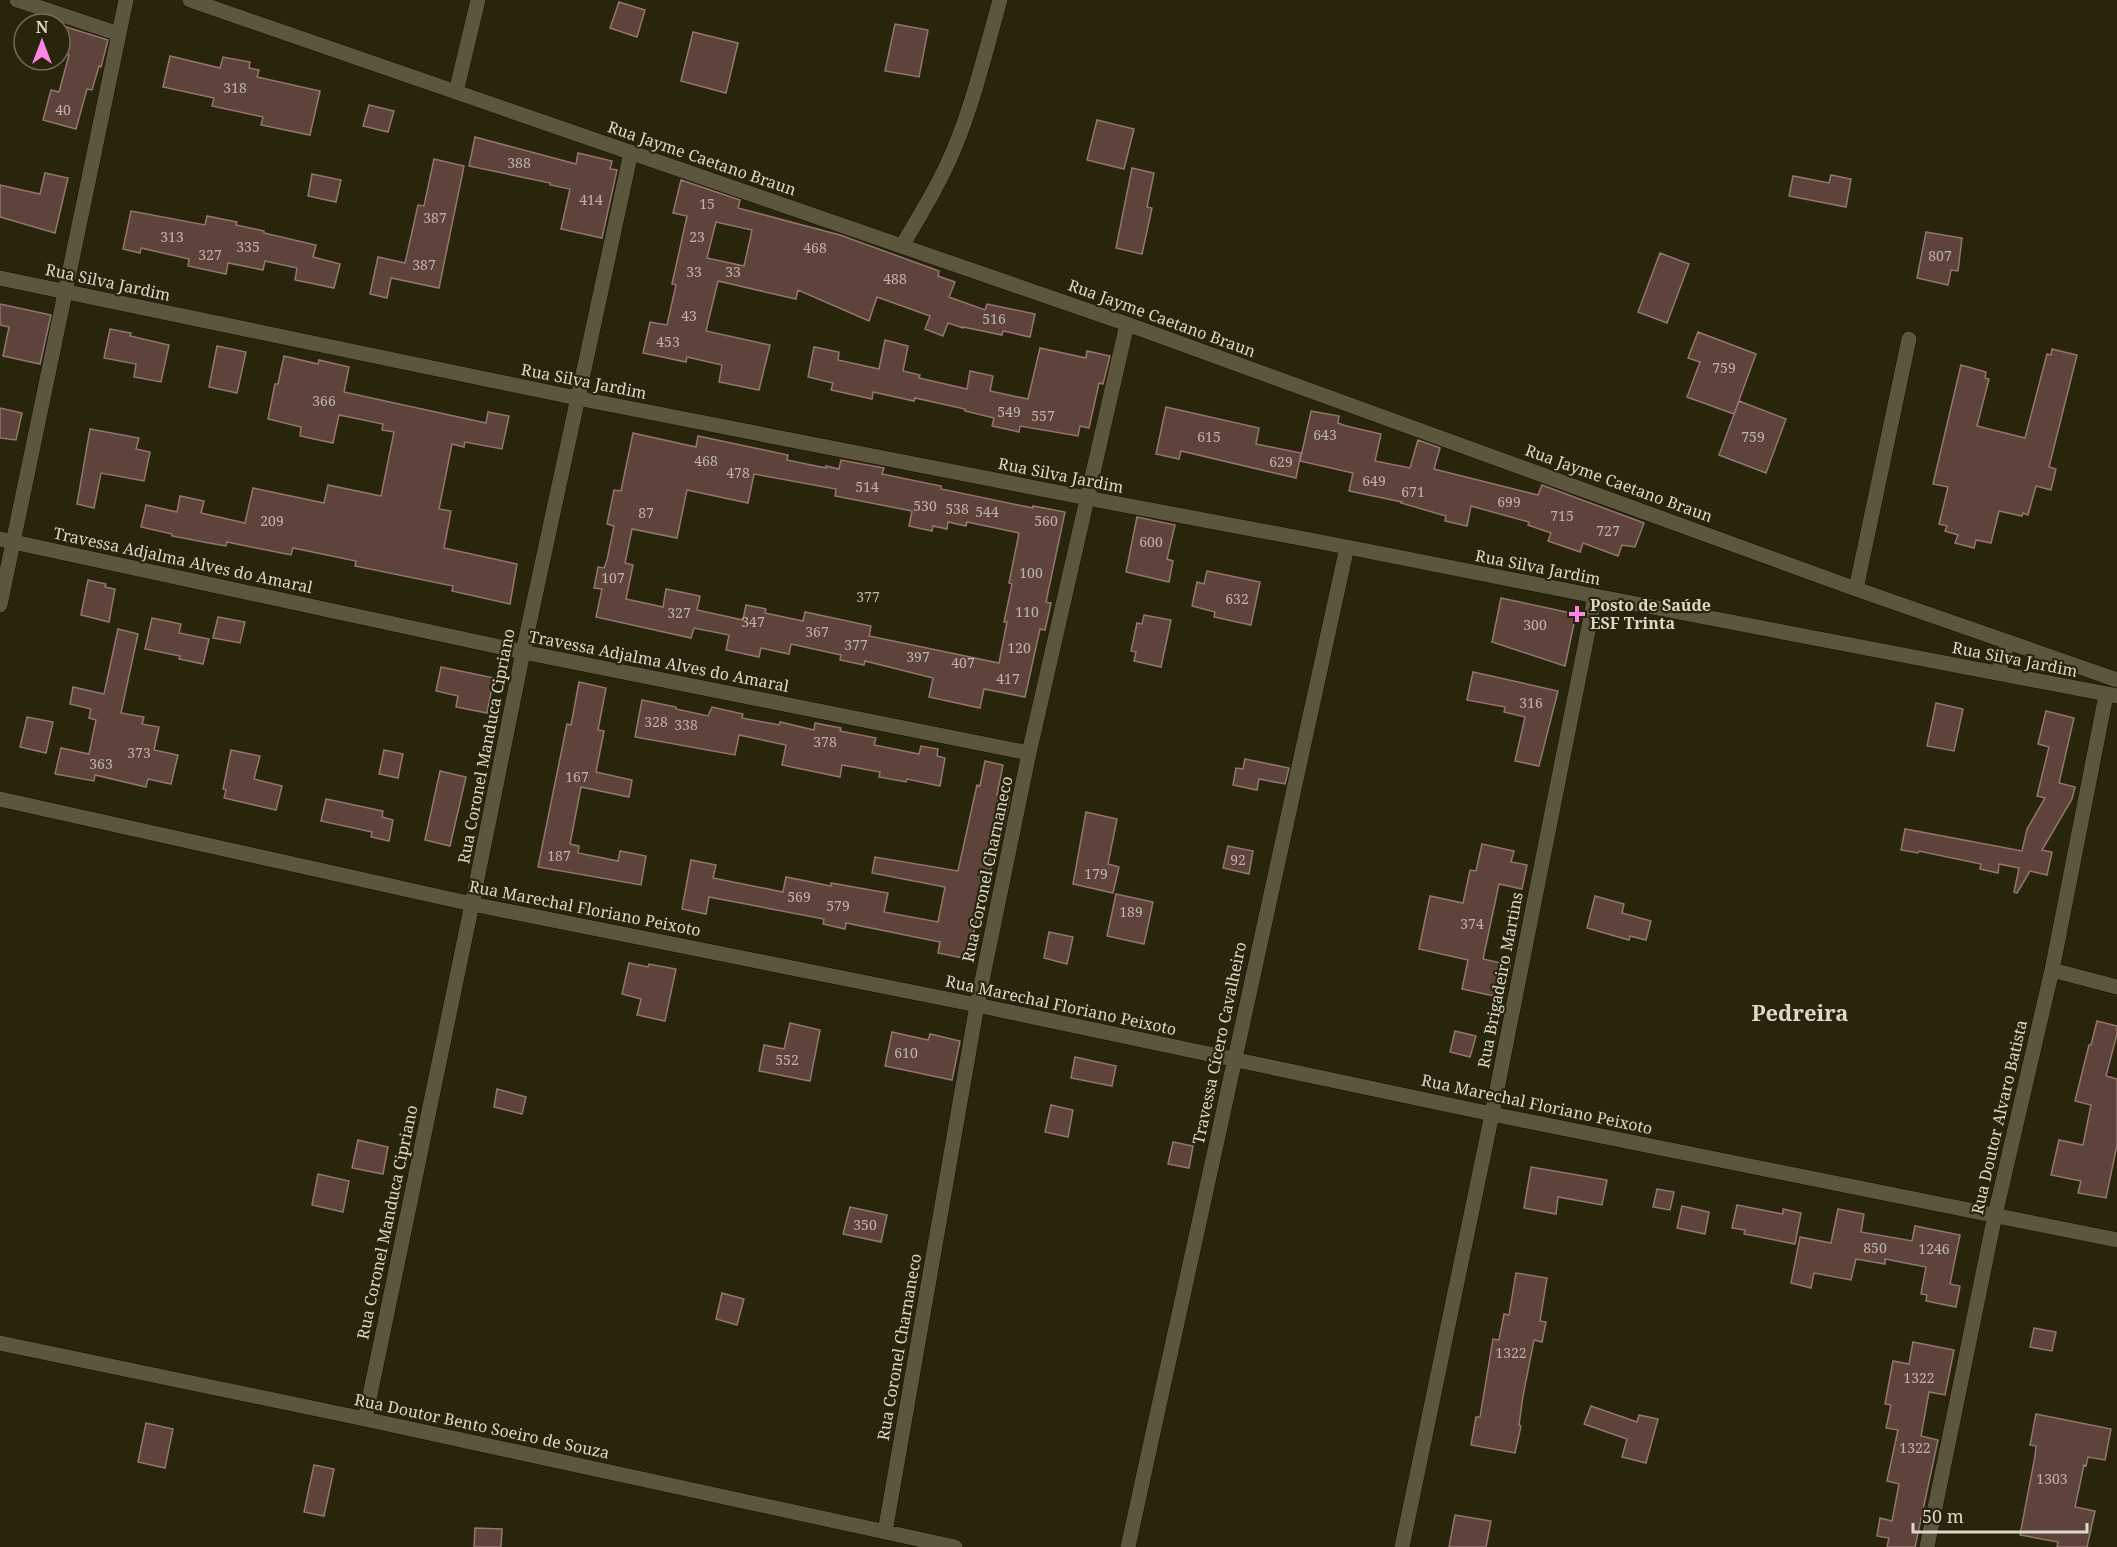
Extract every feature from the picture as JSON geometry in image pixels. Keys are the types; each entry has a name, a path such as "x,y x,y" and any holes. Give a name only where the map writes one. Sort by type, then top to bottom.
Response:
{"street":[{"path":"17,0 119,34"},
{"path":"0,605 6,541 66,291 126,0"},
{"name":"Rua Jayme Caetano Braun","path":"190,0 1127,324 1856,589 2117,680"},
{"path":"456,92 478,0"},
{"path":"902,246 954,150 976,85 1000,0"},
{"name":"Rua Coronel Manduca Cipriano","path":"365,1419 523,652 631,152"},
{"name":"Rua Silva Jardim","path":"0,278 577,398 2111,695"},
{"name":"Rua Coronel Charnaneco","path":"885,1532 977,1005 1029,753 1127,324"},
{"path":"1856,589 1909,339"},
{"name":"Travessa Adjalma Alves do Amaral","path":"6,541 523,652 1029,753"},
{"name":"Travessa Cícero Cavalheiro","path":"1128,1547 1347,547"},
{"name":"Rua Brigadeiro Martins","path":"1402,1547 1492,1114 1595,596"},
{"path":"1998,673 2008,642"},
{"name":"Rua Doutor Alvaro Batista","path":"1926,1547 1995,1215 2052,970 2111,695"},
{"name":"Rua Marechal Floriano Peixoto","path":"0,799 472,904 977,1005 1492,1114 2117,1240"},
{"path":"2052,970 2117,987"},
{"name":"Rua Doutor Bento Soeiro de Souza","path":"0,1343 365,1419 955,1547"}],"building":[{"path":"619,2 645,10 637,37 610,28"},
{"path":"895,24 928,30 919,77 885,71"},
{"path":"72,29 108,40 92,90 87,89 76,129 43,120 51,90 59,92 64,72 72,72"},
{"path":"693,32 738,43 726,93 681,81"},
{"path":"170,56 220,68 223,57 250,62 249,68 259,70 257,77 320,91 310,135 261,125 263,117 212,106 214,98 163,87"},
{"path":"369,105 394,111 388,132 363,126"},
{"path":"1097,120 1134,129 1124,169 1087,160"},
{"path":"475,137 576,164 578,153 612,161 610,169 617,170 602,238 561,229 570,189 469,166"},
{"path":"434,159 464,166 439,288 391,278 387,298 370,294 378,257 405,263 418,205 424,206"},
{"path":"1132,168 1154,173 1147,207 1152,208 1142,254 1116,248"},
{"path":"45,173 68,178 55,233 0,217 0,185 40,194"},
{"path":"312,174 341,180 336,202 308,196"},
{"path":"1831,175 1851,179 1846,207 1789,196 1793,176 1829,183"},
{"path":"681,180 740,200 738,208 840,235 939,271 938,276 955,282 949,297 985,310 987,304 1035,314 1030,337 1003,331 1002,335 948,323 943,336 925,329 930,316 877,297 869,321 798,290 796,299 718,281 706,331 770,345 759,390 719,382 722,365 687,357 686,362 643,353 650,322 667,325 676,285 672,284 687,216 673,213","holes":["716,222 752,230 744,266 707,258"]},
{"path":"131,211 205,225 207,216 237,222 236,225 316,245 313,257 340,264 334,288 295,280 297,268 265,261 263,270 228,263 226,274 188,266 189,259 141,248 140,253 123,249"},
{"path":"1926,232 1962,238 1958,271 1951,270 1948,285 1917,278"},
{"path":"1660,253 1689,264 1667,323 1638,312"},
{"path":"0,304 51,315 40,364 3,356 9,327 0,325"},
{"path":"110,329 169,345 161,382 134,377 136,364 104,358"},
{"path":"1698,332 1756,354 1734,414 1687,397 1700,362 1688,358"},
{"path":"885,340 908,346 903,371 920,375 919,378 967,389 970,371 993,376 990,391 1028,399 1040,348 1086,358 1087,351 1110,356 1103,384 1099,383 1089,428 1080,426 1078,436 1020,426 1019,432 992,426 994,418 965,411 965,409 873,392 872,399 831,390 833,383 808,377 814,347 839,352 838,360 879,369"},
{"path":"217,346 246,352 237,393 209,387"},
{"path":"2052,349 2077,355 2049,467 2056,469 2051,490 2036,486 2028,515 2023,513 2022,516 1999,511 1991,543 1976,540 1974,548 1955,543 1958,535 1945,531 1947,526 1939,524 1948,487 1933,484 1961,365 1986,372 1985,378 1989,379 1977,426 2025,438 2047,354 2051,355"},
{"path":"284,356 318,364 319,360 349,367 344,392 486,423 488,412 509,416 502,449 465,442 464,447 452,444 439,509 451,511 444,548 517,564 510,604 452,591 453,586 355,566 356,561 293,548 291,555 227,542 226,546 172,536 172,534 141,527 146,505 177,512 180,496 204,501 201,513 245,523 253,488 324,503 328,485 381,496 394,432 382,430 383,424 339,415 333,443 300,436 301,427 268,419 275,384 278,384"},
{"path":"1739,401 1786,419 1766,473 1719,455"},
{"path":"1166,407 1259,428 1256,444 1301,453 1296,478 1181,451 1179,459 1156,454"},
{"path":"0,408 22,413 16,440 0,438"},
{"path":"1311,411 1339,416 1338,423 1381,434 1375,461 1410,468 1418,440 1440,448 1434,469 1538,495 1542,485 1644,523 1635,547 1622,545 1618,556 1583,543 1580,552 1548,541 1551,533 1528,525 1529,522 1471,506 1467,526 1445,521 1446,516 1402,502 1349,491 1353,473 1300,461"},
{"path":"90,429 139,438 136,449 150,452 144,481 101,473 94,508 77,504"},
{"path":"633,433 696,447 698,436 788,455 787,460 826,468 826,466 839,469 841,460 884,468 882,474 941,486 941,489 1033,508 1033,506 1065,512 1046,602 1051,603 1045,630 1040,629 1025,697 984,689 980,708 929,697 933,678 865,661 864,665 840,660 841,655 791,644 789,654 761,648 759,657 726,650 729,635 694,628 691,638 596,617 602,589 594,588 598,567 604,568 607,560 614,526 607,524 614,490 621,491","holes":["754,474 836,489 835,496 912,511 909,526 932,531 933,526 947,529 948,522 966,526 967,522 1019,533 1009,583 1012,584 999,663 869,636 871,626 805,612 803,621 765,613 766,609 746,605 743,620 697,610 700,596 666,589 663,607 626,599 633,565 625,563 632,529 677,538 687,490 748,503"]},
{"path":"1137,517 1175,525 1167,559 1173,561 1169,582 1126,572"},
{"path":"1207,571 1260,582 1251,625 1214,617 1215,612 1192,606 1197,582 1204,584"},
{"path":"88,580 106,584 105,587 115,589 109,622 81,615"},
{"path":"1501,598 1576,614 1565,666 1492,642"},
{"path":"1144,615 1171,620 1161,667 1134,661 1136,652 1131,651 1137,623 1142,624"},
{"path":"218,617 245,622 240,643 213,638"},
{"path":"152,618 181,624 179,633 209,639 203,664 179,659 180,656 145,649"},
{"path":"118,629 138,634 121,713 144,717 142,724 159,727 154,750 178,755 171,784 148,779 146,787 95,775 94,781 55,774 61,748 89,754 96,720 89,718 91,709 70,704 73,687 104,694"},
{"path":"441,667 494,678 487,713 456,707 458,696 436,691"},
{"path":"1473,672 1558,691 1539,766 1515,761 1525,717 1504,712 1505,707 1467,700"},
{"path":"579,682 606,688 598,730 604,731 596,772 632,780 629,797 581,787 570,844 579,846 578,853 618,861 620,851 646,856 641,885 538,867 567,724 571,725"},
{"path":"642,700 708,716 712,707 743,714 742,718 779,725 780,722 814,730 815,723 841,728 840,731 876,738 874,745 919,754 921,746 938,749 937,756 945,758 940,786 907,779 906,782 879,777 880,772 842,765 840,777 782,765 786,745 739,735 735,755 635,737"},
{"path":"1936,703 1963,709 1954,751 1927,746"},
{"path":"2046,711 2074,718 2059,783 2075,787 2072,799 2042,850 2052,852 2047,875 2030,871 2017,893 2014,892 2019,868 1999,864 1998,873 1980,869 1981,864 1919,851 1918,853 1901,850 1905,829 2022,851 2027,829 2045,798 2037,796 2049,747 2038,744"},
{"path":"27,717 53,722 46,753 20,747"},
{"path":"231,750 260,756 254,779 282,786 276,810 224,798 226,790 223,789"},
{"path":"384,750 403,754 398,778 379,774"},
{"path":"1245,759 1289,768 1285,784 1259,779 1257,790 1233,785 1236,768 1243,769"},
{"path":"985,761 1003,765 997,795 1010,797 1003,829 998,828 986,896 982,895 968,959 938,953 940,942 846,923 845,929 823,924 824,919 709,897 706,914 682,909 691,860 716,865 713,878 783,892 786,877 831,886 831,883 888,893 884,912 938,922 945,887 872,873 875,857 958,871 977,785 980,786"},
{"path":"440,771 466,777 450,846 425,840"},
{"path":"326,799 383,811 382,817 393,820 389,841 371,837 372,832 321,821"},
{"path":"1086,812 1117,819 1108,864 1119,867 1113,893 1073,884"},
{"path":"1482,844 1514,851 1511,862 1527,865 1522,889 1499,884 1483,959 1510,965 1503,998 1462,989 1468,960 1419,949 1430,896 1463,903 1470,870 1476,871"},
{"path":"1228,846 1253,851 1249,874 1223,868"},
{"path":"1116,894 1153,902 1144,944 1107,936"},
{"path":"1595,896 1624,904 1622,913 1651,921 1646,940 1630,936 1629,940 1587,928"},
{"path":"1049,932 1073,937 1067,964 1044,958"},
{"path":"629,963 676,969 665,1021 637,1015 641,999 622,994"},
{"path":"2097,1021 2117,1026 2106,1076 2117,1079 2117,1145 2106,1198 2078,1193 2081,1181 2051,1175 2059,1140 2083,1145 2091,1105 2075,1101"},
{"path":"790,1023 820,1030 810,1081 759,1071 764,1045 784,1049"},
{"path":"1455,1031 1476,1036 1470,1057 1450,1052"},
{"path":"892,1032 928,1040 930,1034 960,1041 952,1080 885,1066"},
{"path":"1075,1057 1116,1066 1112,1086 1071,1078"},
{"path":"497,1089 526,1097 522,1114 494,1107"},
{"path":"1051,1105 1073,1110 1068,1137 1045,1132"},
{"path":"358,1140 388,1147 383,1174 352,1168"},
{"path":"1173,1142 1193,1146 1189,1168 1168,1164"},
{"path":"1531,1167 1607,1180 1602,1205 1558,1197 1556,1214 1524,1208"},
{"path":"318,1174 349,1181 343,1212 312,1205"},
{"path":"1657,1189 1674,1192 1670,1210 1653,1207"},
{"path":"1737,1205 1783,1214 1783,1209 1801,1213 1795,1244 1744,1234 1745,1230 1732,1228"},
{"path":"1682,1206 1709,1212 1705,1234 1677,1228"},
{"path":"850,1207 887,1215 881,1242 843,1234"},
{"path":"1838,1209 1864,1214 1861,1232 1912,1241 1915,1226 1960,1235 1950,1284 1960,1286 1956,1307 1926,1301 1927,1295 1921,1294 1926,1267 1885,1259 1885,1264 1856,1259 1851,1280 1814,1273 1811,1288 1791,1283 1800,1237 1831,1243"},
{"path":"1516,1273 1547,1278 1540,1321 1546,1322 1542,1342 1534,1340 1515,1453 1471,1445 1476,1417 1480,1417 1493,1339 1499,1340 1504,1314 1509,1315"},
{"path":"722,1293 744,1299 737,1325 716,1319"},
{"path":"2034,1328 2056,1332 2052,1351 2030,1347"},
{"path":"1913,1342 1954,1350 1945,1395 1929,1392 1921,1436 1938,1440 1915,1547 1887,1547 1889,1538 1877,1536 1880,1518 1892,1521 1899,1484 1887,1481 1898,1430 1886,1428 1891,1405 1885,1404 1893,1361 1909,1364"},
{"path":"1591,1406 1637,1422 1639,1415 1658,1419 1646,1463 1622,1457 1627,1439 1584,1424"},
{"path":"2036,1414 2111,1429 2105,1460 2088,1457 2086,1466 2084,1465 2075,1507 2095,1511 2087,1547 2057,1547 2058,1542 2020,1535 2035,1456 2036,1446 2030,1445"},
{"path":"146,1423 173,1429 165,1468 138,1462"},
{"path":"314,1465 334,1469 324,1516 304,1512"},
{"path":"1455,1515 1491,1521 1486,1547 1449,1547"},
{"path":"475,1528 502,1529 501,1547 474,1547"}],"place":[{"name":"Posto de Saúde ESF Trinta","path":"1577,614"}],"district":[{"name":"Pedreira","path":"1800,1013"}]}
